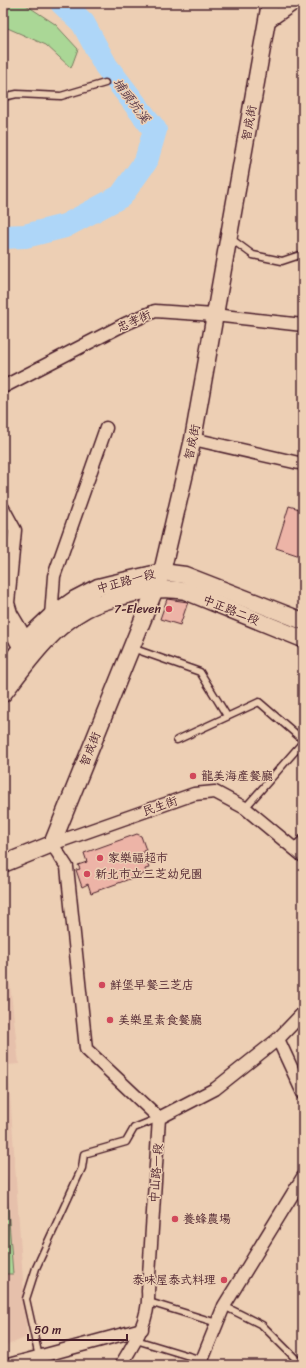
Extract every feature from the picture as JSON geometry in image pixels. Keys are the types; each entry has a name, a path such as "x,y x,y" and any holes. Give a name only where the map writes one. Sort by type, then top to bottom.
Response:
{"street":[{"name":"智成街","path":"52,844 157,589 162,572 193,439 270,3"},
{"path":"266,23 294,3"},
{"name":"忠孝街","path":"3,387 125,324 155,311 214,314 303,325"},
{"path":"55,623 54,576 106,428"},
{"path":"193,439 303,464"},
{"path":"3,508 15,530 8,603 23,645"},
{"name":"中正路一段","path":"3,694 39,648 55,623 75,600 98,587 162,572"},
{"name":"中正路二段","path":"162,572 185,575 303,621"},
{"name":"中正路二段","path":"157,589 170,588 184,591 303,638"},
{"name":"中正路一段","path":"3,671 23,645 55,623 112,598 157,589"},
{"path":"3,617 23,645"},
{"name":"民生街","path":"3,864 52,844 194,794 215,792 245,808 303,856"},
{"path":"52,844 67,867 86,1049 159,1118 215,1089 278,1039 303,1013"},
{"path":"278,1039 303,1093"},
{"name":"中山路一段","path":"121,1365 139,1334 149,1302 148,1291 159,1118"},
{"path":"201,1362 224,1306 303,1176"},
{"path":"8,1365 139,1334"}],"lane":[{"path":"3,97 17,94 60,96 105,83"},
{"path":"229,237 253,255 282,261 303,254"},
{"path":"132,648 200,672 227,716"},
{"path":"177,740 259,702 303,741 245,808"},
{"path":"293,848 303,838"},
{"path":"39,1357 26,1299 36,1268 82,1168 84,1154 126,1142 134,1128 159,1118"},
{"path":"149,1302 217,1323"},
{"path":"224,1306 262,1326 302,1365"},
{"path":"139,1334 201,1362"}],"shaded area":[{"path":"3,984 10,984 19,1064 8,1065 27,1337 3,1347"}],"green space":[{"path":"3,3 23,3 55,24 78,49 71,68 46,45 3,26"},
{"path":"3,1141 13,1274 3,1274"}],"building":[{"path":"289,506 303,510 303,557 276,548"},
{"path":"167,599 188,602 180,625 160,619"},
{"path":"137,834 141,836 146,850 143,851 149,868 145,869 146,873 91,893 88,884 82,887 76,870 80,869 78,865 87,862 84,853"}],"waterway":[{"name":"埔頭坑溪","path":"3,237 25,236 65,226 121,196 146,161 155,130 106,66 83,23 62,3"}],"place":[{"name":"7-Eleven","path":"169,609"},
{"name":"龍美海產餐廳","path":"193,776"},
{"name":"家樂福超市","path":"100,858"},
{"name":"新北市立三芝幼兒園","path":"87,874"},
{"name":"鮮堡早餐三芝店","path":"102,985"},
{"name":"美樂星素食餐廳","path":"110,1020"},
{"name":"養蜂農場","path":"175,1219"},
{"name":"泰味屋泰式料理","path":"224,1280"}]}
